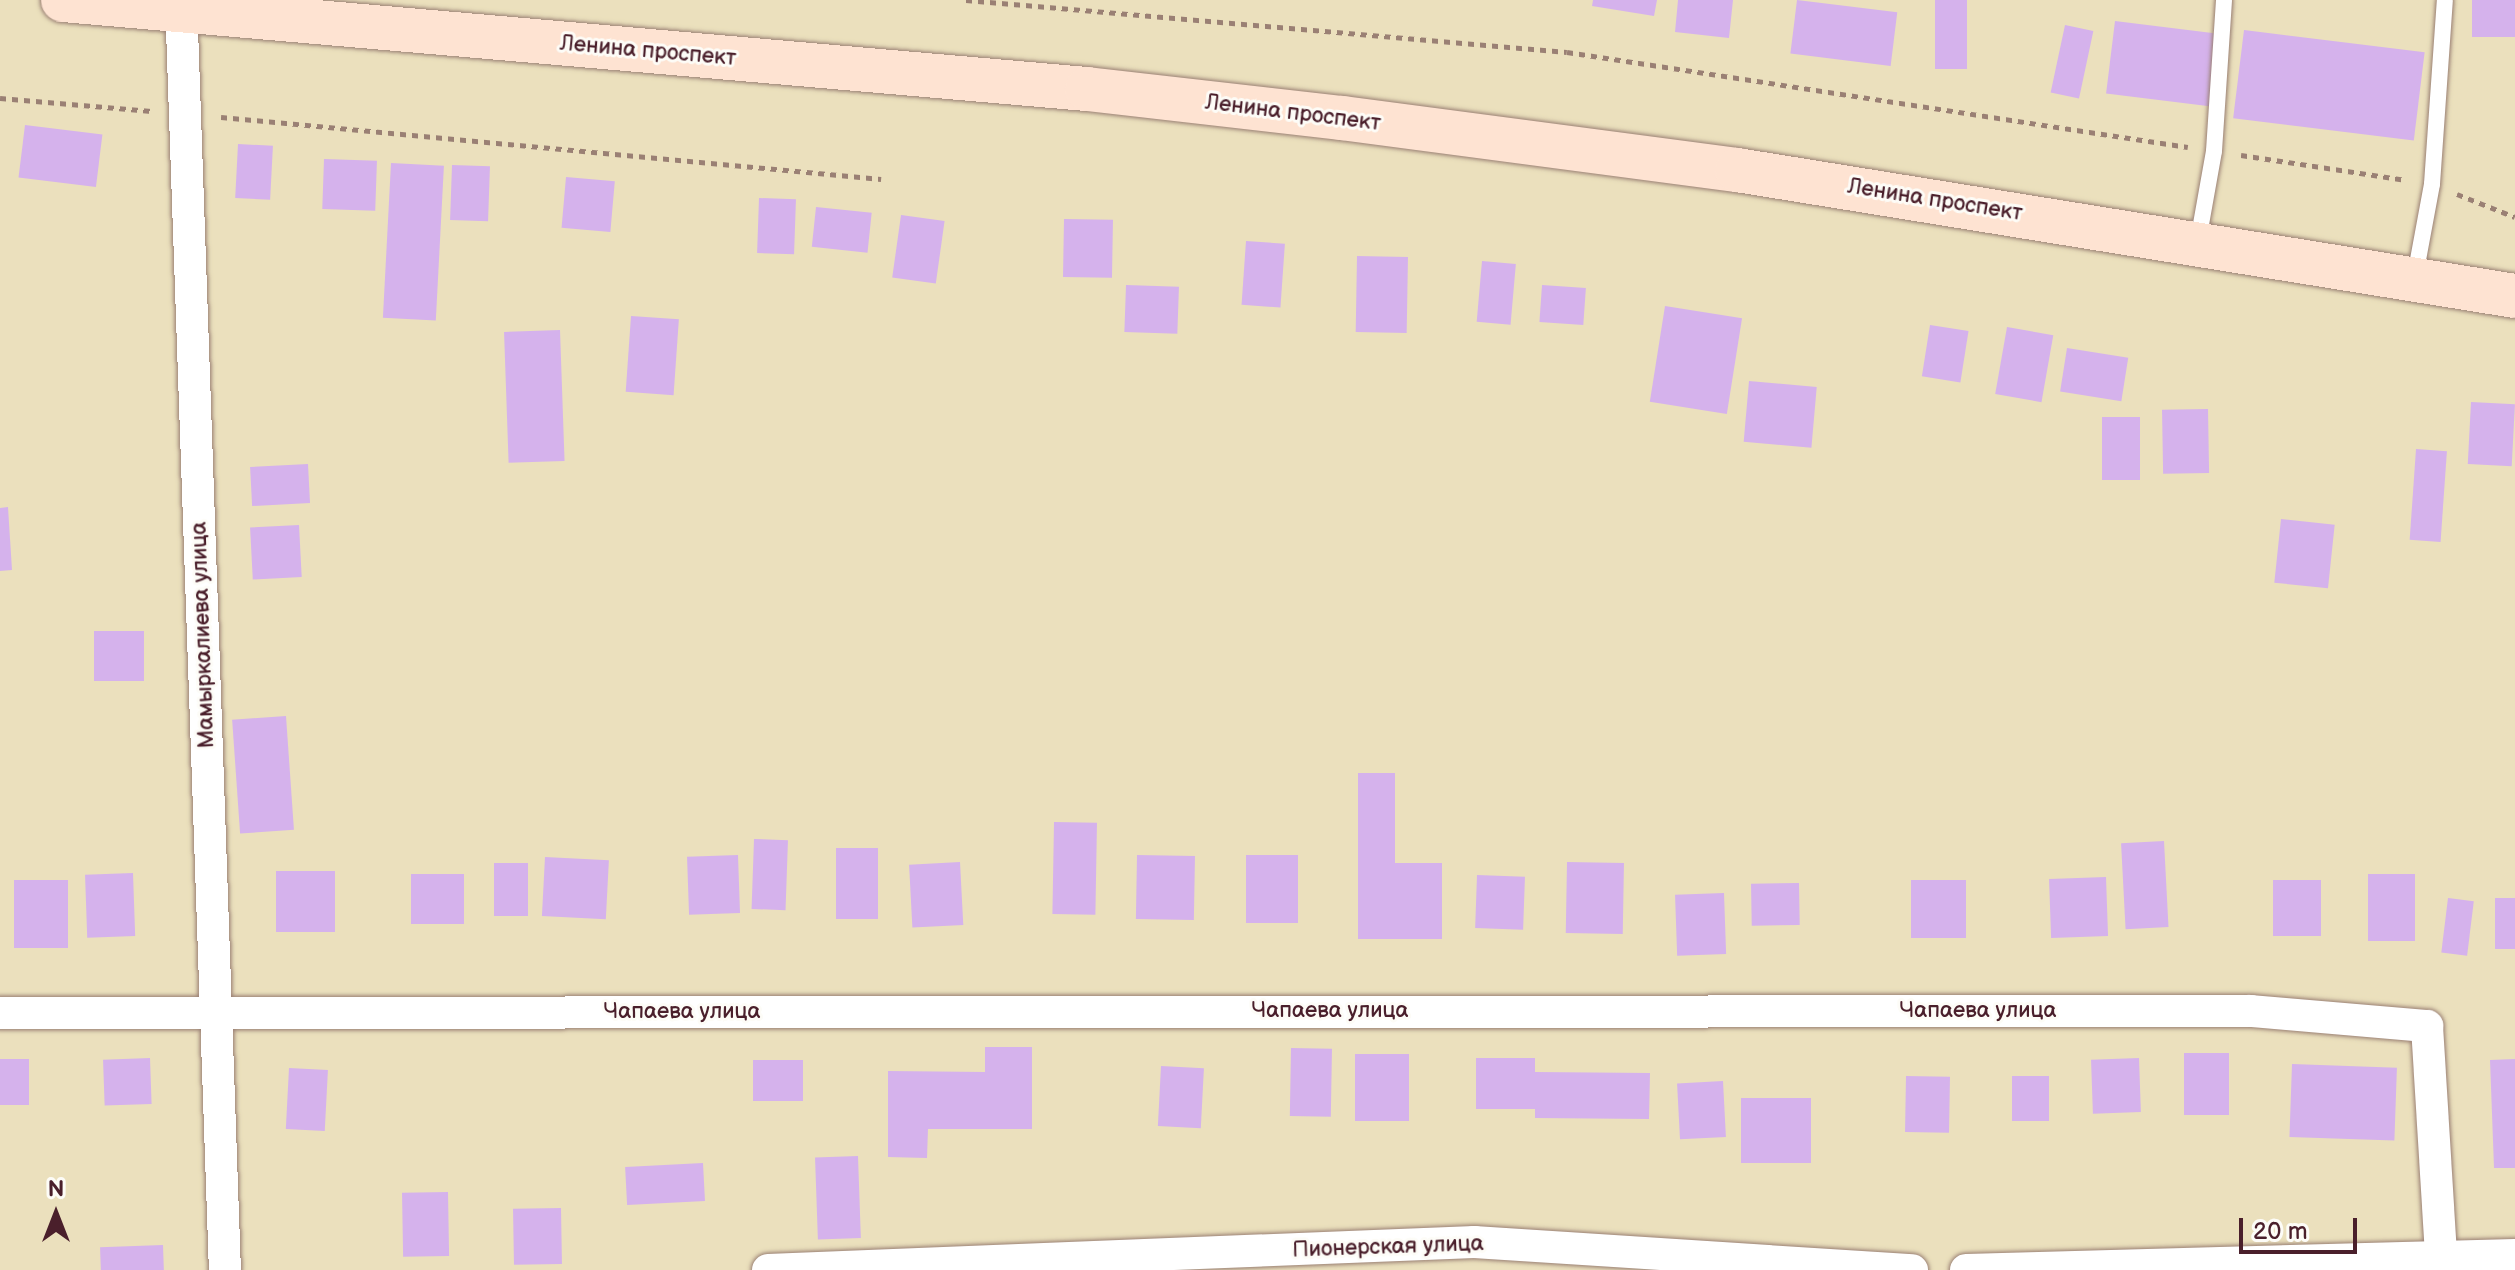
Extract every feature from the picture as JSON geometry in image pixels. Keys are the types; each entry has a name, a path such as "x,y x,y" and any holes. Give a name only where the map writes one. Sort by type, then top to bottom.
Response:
{"main road":[{"name":"Ленина проспект","path":"63,0 182,5 1087,89 1327,116 1737,170 2415,276 2515,296"}],"street":[{"name":"Мамыркалиева улица","path":"182,5 225,1270"},
{"name":"Чапаева улица","path":"0,1013 2251,1011 2427,1026 2441,1257"},
{"name":"Пионерская улица","path":"768,1270 1474,1242 1912,1270"},
{"path":"1966,1270 2515,1255"}],"lane":[{"path":"2198,241 2214,151 2224,0"},
{"path":"2415,276 2432,184 2445,0"}],"path":[{"path":"966,0 1567,52 2432,184 2515,217"},
{"path":"0,98 881,179"}],"building":[{"path":"1593,0 1657,0 1654,16 1592,6"},
{"path":"1678,0 1733,0 1729,38 1675,32"},
{"path":"1797,0 1897,12 1891,66 1790,54"},
{"path":"1935,0 1967,0 1967,69 1935,69"},
{"path":"2472,0 2515,0 2515,37 2472,37"},
{"path":"2115,21 2218,34 2209,106 2106,93"},
{"path":"2065,25 2093,31 2079,99 2051,92"},
{"path":"2244,30 2425,52 2414,141 2233,118"},
{"path":"25,125 102,135 96,187 19,178"},
{"path":"238,144 273,146 270,200 235,198"},
{"path":"324,159 377,161 375,211 322,209"},
{"path":"391,163 444,166 436,321 383,318"},
{"path":"452,165 490,166 488,221 450,220"},
{"path":"566,177 615,181 610,232 562,228"},
{"path":"759,198 796,199 794,254 757,253"},
{"path":"816,207 872,213 868,253 812,247"},
{"path":"901,215 945,221 936,284 892,277"},
{"path":"1064,219 1113,220 1112,278 1063,277"},
{"path":"1246,241 1285,244 1280,308 1242,305"},
{"path":"1357,256 1408,257 1407,333 1356,332"},
{"path":"1482,261 1516,264 1511,325 1477,322"},
{"path":"1126,285 1179,287 1177,334 1124,332"},
{"path":"1542,285 1586,288 1583,325 1539,322"},
{"path":"1665,306 1742,318 1727,414 1650,402"},
{"path":"631,316 679,319 674,395 626,392"},
{"path":"1930,325 1969,331 1960,382 1922,376"},
{"path":"2007,327 2053,335 2041,402 1995,394"},
{"path":"560,330 565,461 509,463 504,332"},
{"path":"2067,348 2128,358 2121,401 2060,391"},
{"path":"1749,381 1817,387 1811,448 1744,442"},
{"path":"2471,402 2515,404 2512,466 2468,464"},
{"path":"2208,409 2209,473 2163,474 2162,410"},
{"path":"2102,417 2140,417 2140,480 2102,480"},
{"path":"2416,449 2447,451 2441,542 2410,540"},
{"path":"308,464 310,503 252,506 250,467"},
{"path":"8,507 12,570 0,571 0,508"},
{"path":"2281,519 2335,525 2328,588 2274,583"},
{"path":"299,525 302,577 253,579 250,528"},
{"path":"94,631 144,631 144,681 94,681"},
{"path":"286,716 294,830 240,833 232,720"},
{"path":"1358,773 1395,773 1395,863 1442,863 1442,939 1358,939"},
{"path":"1054,822 1097,823 1095,915 1052,914"},
{"path":"754,839 788,840 786,910 752,909"},
{"path":"2164,841 2169,927 2126,929 2121,843"},
{"path":"836,848 878,848 878,919 836,919"},
{"path":"738,855 740,913 689,915 687,857"},
{"path":"1137,855 1195,856 1194,920 1136,919"},
{"path":"1246,855 1298,855 1298,923 1246,923"},
{"path":"545,857 609,860 606,919 542,916"},
{"path":"960,862 963,925 912,928 909,865"},
{"path":"1567,862 1624,863 1623,934 1566,933"},
{"path":"494,863 528,863 528,916 494,916"},
{"path":"276,871 335,871 335,932 276,932"},
{"path":"133,873 135,936 87,938 85,875"},
{"path":"411,874 464,874 464,924 411,924"},
{"path":"2368,874 2415,874 2415,941 2368,941"},
{"path":"1477,875 1525,877 1523,930 1475,928"},
{"path":"2106,877 2108,936 2051,938 2049,879"},
{"path":"14,880 68,880 68,948 14,948"},
{"path":"1911,880 1966,880 1966,938 1911,938"},
{"path":"2273,880 2321,880 2321,936 2273,936"},
{"path":"1799,883 1800,925 1752,926 1751,884"},
{"path":"1724,893 1726,954 1677,956 1675,895"},
{"path":"2448,898 2474,901 2467,956 2441,953"},
{"path":"2495,898 2515,898 2515,949 2495,949"},
{"path":"985,1047 1032,1047 1032,1129 928,1129 927,1158 888,1157 888,1071 985,1072"},
{"path":"1291,1048 1332,1049 1331,1117 1290,1116"},
{"path":"2184,1053 2229,1053 2229,1115 2184,1115"},
{"path":"1355,1054 1409,1054 1409,1121 1355,1121"},
{"path":"150,1058 152,1104 105,1106 103,1060"},
{"path":"1476,1058 1535,1058 1535,1072 1650,1073 1649,1119 1535,1118 1535,1109 1476,1109"},
{"path":"2139,1058 2141,1112 2093,1114 2091,1060"},
{"path":"0,1059 29,1059 29,1105 0,1105"},
{"path":"2515,1059 2515,1168 2494,1168 2490,1060"},
{"path":"753,1060 803,1060 803,1101 753,1101"},
{"path":"2292,1064 2397,1068 2394,1141 2289,1137"},
{"path":"1161,1066 1204,1068 1201,1128 1158,1126"},
{"path":"289,1068 328,1070 325,1131 286,1129"},
{"path":"1906,1076 1950,1077 1949,1133 1905,1132"},
{"path":"2012,1076 2049,1076 2049,1121 2012,1121"},
{"path":"1723,1081 1726,1137 1680,1139 1677,1083"},
{"path":"1741,1098 1811,1098 1811,1163 1741,1163"},
{"path":"858,1156 861,1238 818,1239 815,1158"},
{"path":"703,1163 705,1201 627,1205 625,1167"},
{"path":"448,1192 449,1256 403,1257 402,1193"},
{"path":"561,1208 562,1264 514,1265 513,1209"},
{"path":"163,1245 164,1270 101,1270 100,1247"}]}
